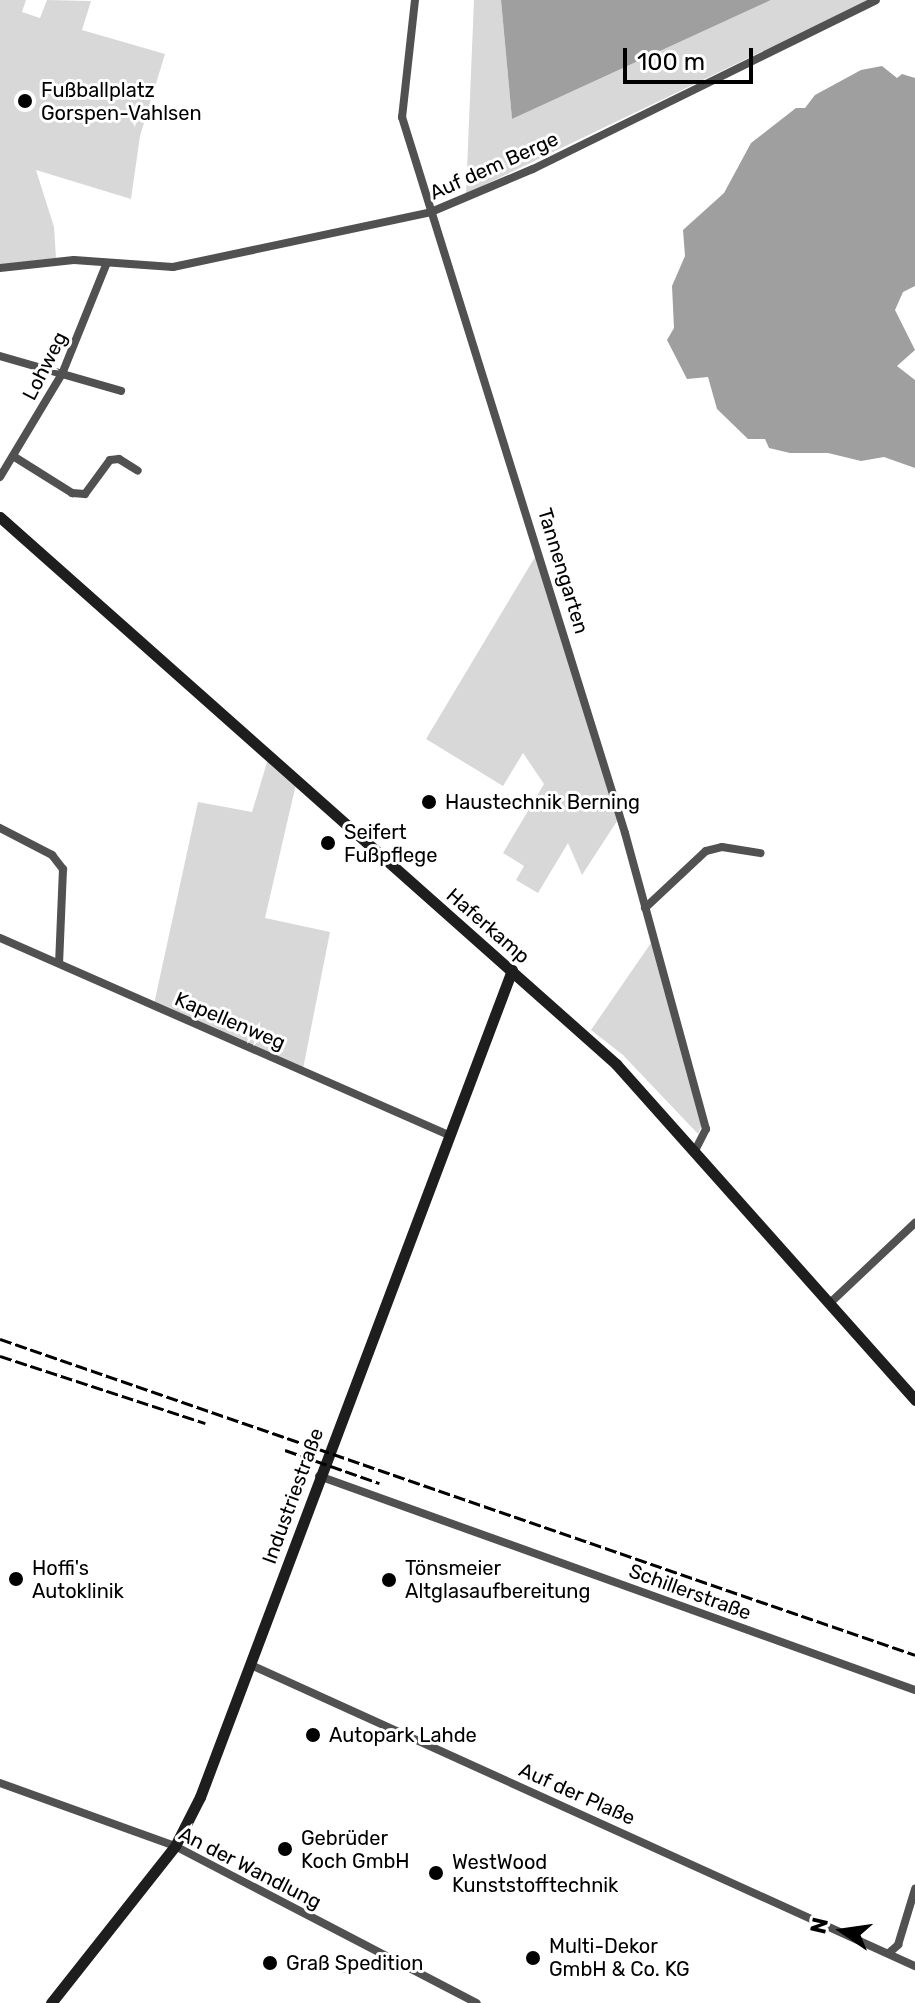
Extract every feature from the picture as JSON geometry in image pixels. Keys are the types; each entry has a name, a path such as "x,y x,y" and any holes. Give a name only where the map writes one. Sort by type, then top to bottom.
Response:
{"street":[{"name":"Tannengarten","path":"415,0 402,117 584,689 706,1129 696,1149"},
{"name":"Auf dem Berge","path":"0,268 74,260 106,265 173,267 431,212 533,169 876,0"},
{"name":"Lohweg","path":"0,477 62,374 106,265"},
{"path":"0,356 121,391"},
{"path":"13,456 72,493 85,494 110,460 138,471"},
{"name":"Haferkamp","path":"0,517 226,723 616,1064 696,1149 915,1400"},
{"path":"0,828 52,855 63,869 59,963"},
{"path":"645,908 706,851 722,847 761,853"},
{"name":"Kapellenweg","path":"0,938 448,1135"},
{"name":"Industriestraße","path":"51,2003 175,1846 200,1797 512,970"},
{"path":"830,1303 915,1223"},
{"name":"Schillerstraße","path":"319,1476 915,1690"},
{"name":"Auf der Plaße","path":"251,1665 890,1952 915,1966"},
{"name":"An der Wandlung","path":"0,1783 175,1846 477,2003"},
{"path":"890,1952 898,1945 915,1889"}],"shaded area":[{"path":"0,0 26,0 22,12 40,18 47,0 91,1 82,30 165,54 140,136 131,199 36,170 54,227 56,258 0,265"},
{"path":"474,0 501,0 512,119 771,0 869,0 466,194"},
{"path":"501,0 771,0 512,119"},
{"path":"882,66 897,78 902,74 915,78 915,286 903,292 895,310 915,350 897,366 915,380 915,468 884,457 861,461 828,453 790,453 769,448 765,439 748,439 717,409 708,377 687,379 667,340 674,328 672,286 685,256 683,230 724,193 751,143 796,108 805,108 815,95 861,70"},
{"path":"538,552 619,818 582,875 568,843 538,893 516,880 524,866 503,853 544,784 523,753 503,786 426,739"},
{"path":"268,759 296,784 265,918 330,932 303,1069 154,1004 198,802 252,812"},
{"path":"653,940 702,1125 698,1134 623,1055 591,1030"},
{"path":"339,1955 347,1955 352,1964 350,1971 339,1973 334,1968 334,1960"}],"railway":[{"path":"0,1339 915,1655"},
{"path":"0,1356 205,1423"},
{"path":"285,1450 379,1483"}],"place":[{"name":"Fußballplatz Gorspen-Vahlsen","path":"25,101"},
{"name":"Haustechnik Berning","path":"429,802"},
{"name":"Seifert Fußpflege","path":"328,843"},
{"name":"Hoffi's Autoklinik","path":"16,1579"},
{"name":"Tönsmeier Altglasaufbereitung","path":"389,1580"},
{"name":"Autopark Lahde","path":"313,1735"},
{"name":"Gebrüder Koch GmbH","path":"285,1849"},
{"name":"WestWood Kunststofftechnik","path":"436,1873"},
{"name":"Multi-Dekor GmbH & Co. KG","path":"533,1958"},
{"name":"Graß Spedition","path":"270,1963"}]}
